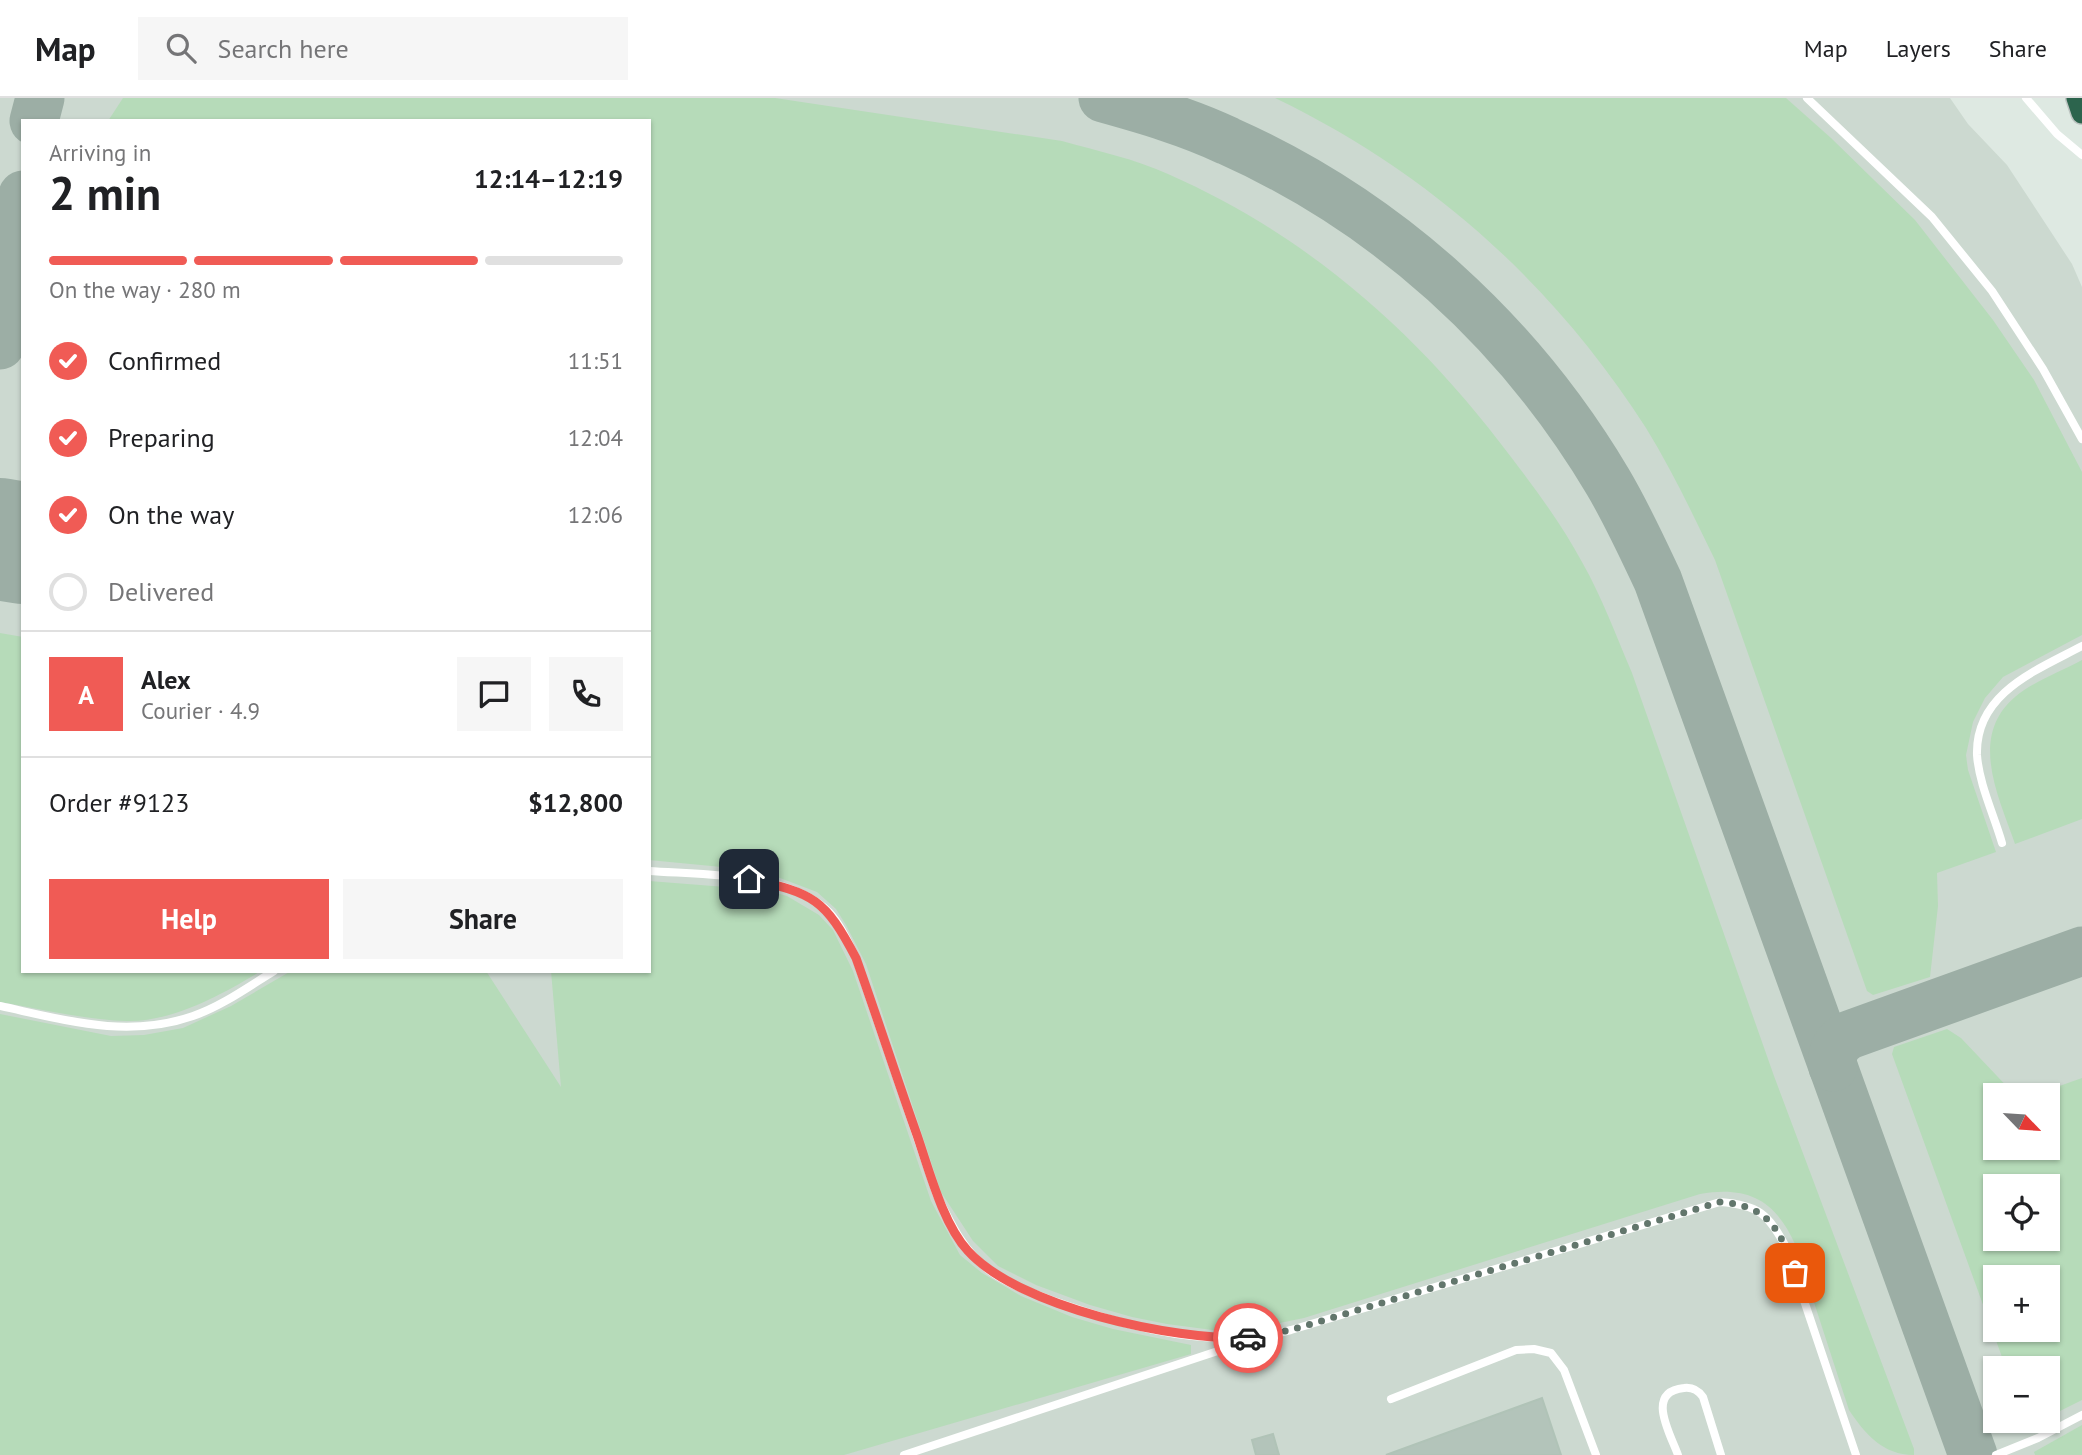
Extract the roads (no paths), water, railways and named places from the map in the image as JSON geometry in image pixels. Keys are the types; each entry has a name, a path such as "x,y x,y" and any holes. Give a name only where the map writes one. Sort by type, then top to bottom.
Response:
{"highway":[{"path":"2077,98 2082,113"}],"lane":[{"path":"1807,98 1932,217 1983,280 2043,369 2082,439"},
{"path":"2026,98 2057,134 2082,155"},
{"path":"2003,843 1979,767 1978,743 1982,729 1995,701 2006,689 2082,646"},
{"path":"651,870 749,879 788,888 809,897 838,923 856,958 936,1193 967,1250 990,1271 1017,1286 1104,1318 1146,1328 1197,1335 1257,1337"},
{"path":"0,1006 80,1023 136,1028 193,1016 271,973"},
{"path":"904,1455 1257,1337 1305,1326 1720,1202 1737,1203 1756,1210 1772,1221 1786,1247 1856,1455"},
{"path":"1391,1399 1516,1350 1534,1349 1551,1353 1564,1370 1596,1455"},
{"path":"1678,1455 1661,1406 1664,1398 1672,1391 1686,1387 1700,1392 1703,1396 1721,1455"},
{"path":"1997,1455 2082,1415"}]}
